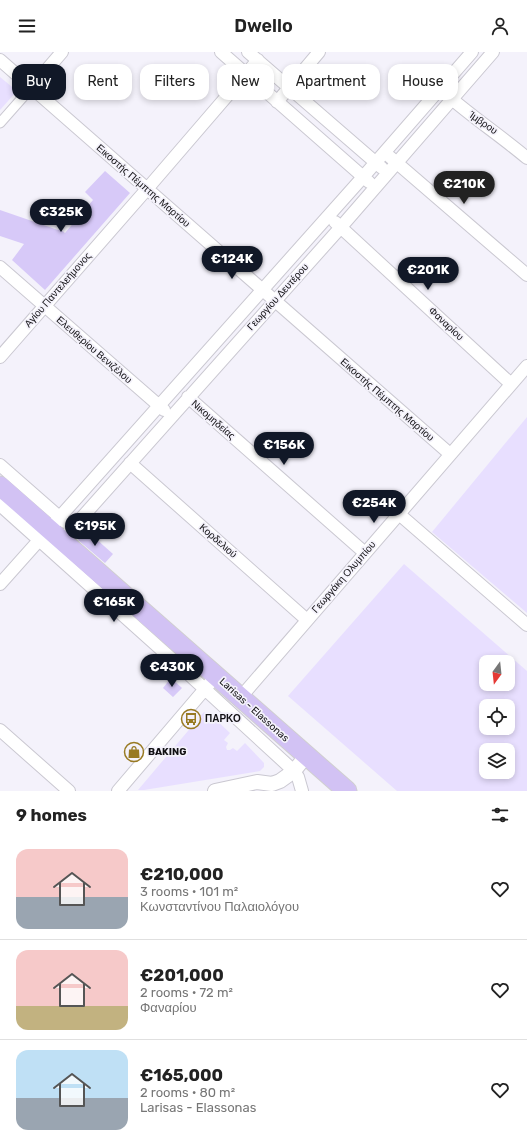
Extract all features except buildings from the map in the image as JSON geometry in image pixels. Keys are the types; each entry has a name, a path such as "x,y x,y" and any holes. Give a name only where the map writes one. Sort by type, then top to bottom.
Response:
{"highway":[{"name":"Larisas - Elassonas","path":"0,486 55,534 210,682 240,698 347,791"}],"street":[{"path":"52,64 62,52"},
{"path":"221,52 235,64"},
{"path":"248,52 282,81"},
{"path":"309,64 319,52"},
{"name":"Γεωργίου Δευτέρου","path":"458,68 472,52"},
{"name":"Γεωργίου Δευτέρου","path":"458,92 493,52"},
{"name":"Εικοστής Πέμπτης Μαρτίου","path":"0,60 12,71"},
{"name":"Αγίου Παντελεήμονος","path":"255,64 258,60"},
{"path":"277,102 282,96"},
{"path":"274,99 375,188"},
{"path":"0,123 20,100"},
{"name":"Εικοστής Πέμπτης Μαρτίου","path":"45,100 450,454"},
{"name":"Αγίου Παντελεήμονος","path":"0,357 224,100"},
{"path":"304,100 387,173"},
{"name":"Γεωργίου Δευτέρου","path":"55,534 159,406 329,216 430,100"},
{"name":"Γεωργίου Δευτέρου","path":"55,534 130,463 341,227 451,100"},
{"name":"Ίμβρου","path":"453,100 465,111 503,138 527,158"},
{"path":"385,152 527,275"},
{"name":"Φαναρίου","path":"329,216 511,384"},
{"name":"Ελευθερίου Βενιζέλου","path":"0,267 171,416"},
{"name":"Γεωργάκη Ολυμπίου","path":"240,698 527,366"},
{"name":"Νικομηδείας","path":"188,397 365,553"},
{"name":"Κορδελιού","path":"130,463 307,620"},
{"path":"0,465 55,534"},
{"path":"0,505 55,534"},
{"path":"399,514 527,625"},
{"path":"0,584 55,534"},
{"path":"118,791 210,682 294,771 298,777 302,791"},
{"path":"0,730 69,791"},
{"path":"215,791 257,782 270,789 294,771 306,756"}],"shaded area":[{"path":"0,77 12,87 12,97 0,110"},
{"path":"527,417 527,613 432,532"},
{"path":"404,564 509,655 479,655 479,691 515,691 515,661 527,671 527,791 397,791 288,696"},
{"path":"204,712 210,714 230,733 224,740 228,743 226,747 227,750 233,748 237,751 245,743 264,763 264,767 260,771 138,790"}],"place":[{"name":"ΠΑΡΚΟ","path":"191,719"},
{"name":"BAKING","path":"134,752"}]}
